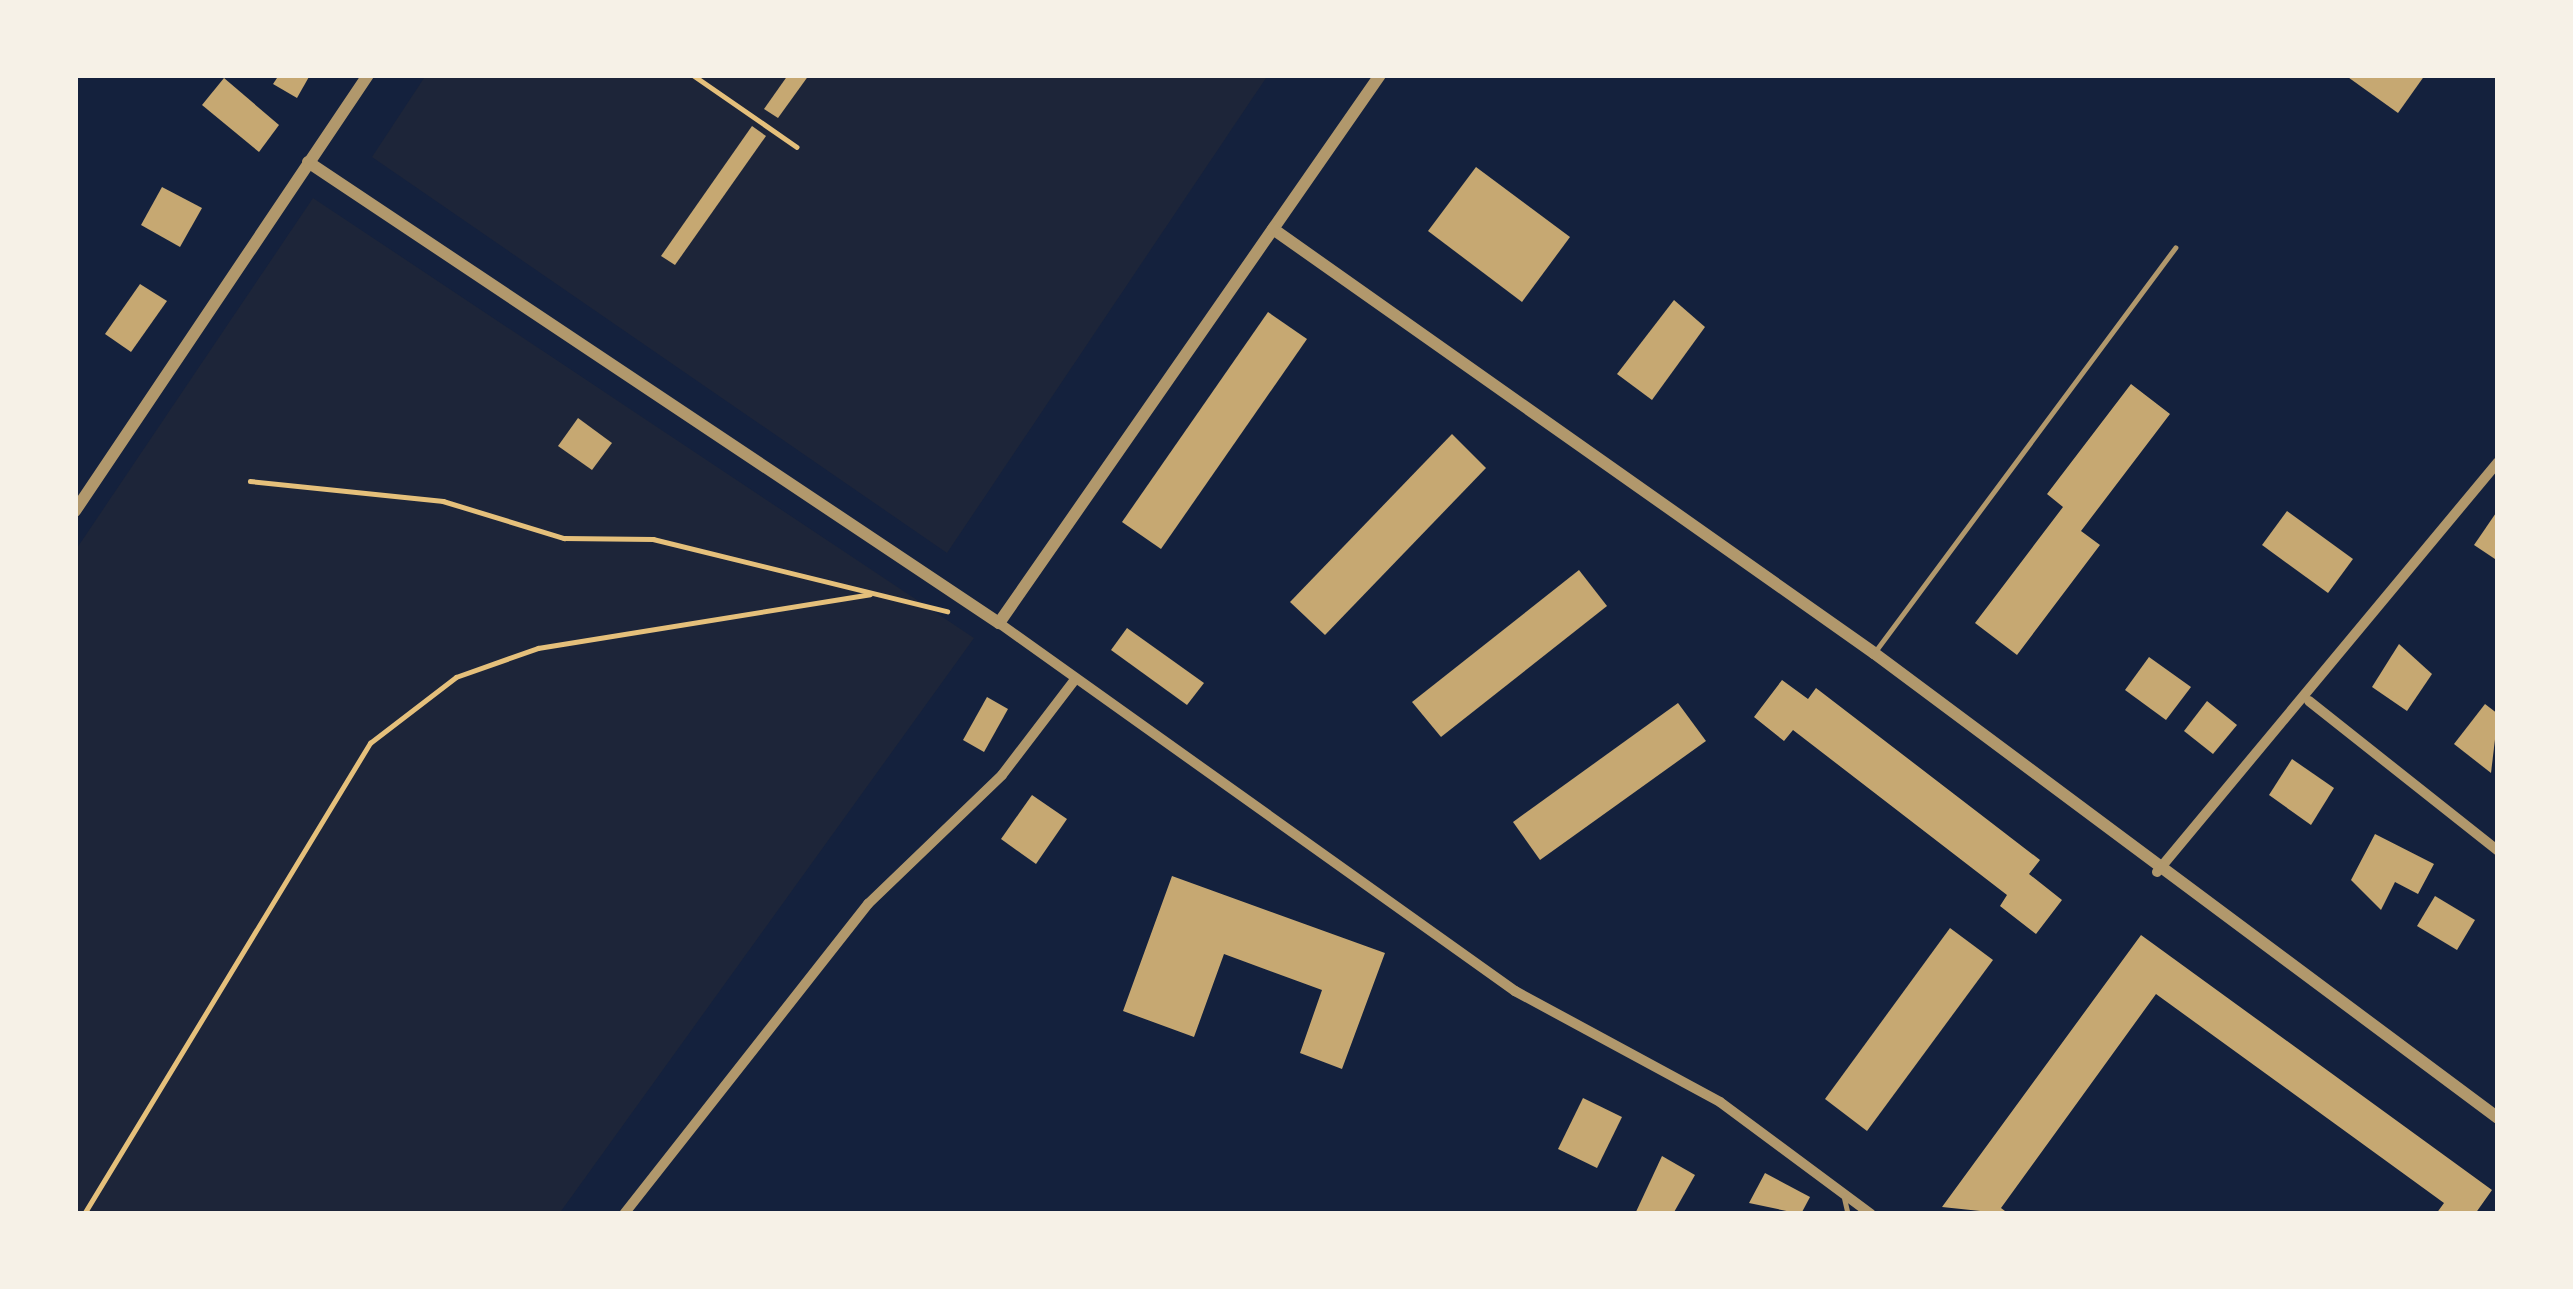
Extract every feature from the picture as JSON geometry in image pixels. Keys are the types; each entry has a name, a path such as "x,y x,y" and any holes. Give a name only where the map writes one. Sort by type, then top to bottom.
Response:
{"street":[{"path":"75,512 368,75"},
{"path":"999,623 1380,75"},
{"path":"308,162 999,623 1073,682 1515,991 1720,1102 1870,1214"},
{"path":"1273,229 1874,653 2157,872 2498,1118"},
{"path":"2157,872 2309,701 2498,461"},
{"path":"624,1214 868,904 1002,776 1073,682"},
{"path":"2309,701 2498,851"}],"lane":[{"path":"1874,653 2175,248"},
{"path":"1844,1196 1848,1214"}],"path":[{"path":"693,75 796,147"},
{"path":"250,481 443,501 564,538 652,538 956,614"},
{"path":"84,1214 370,743 456,677 538,648 870,594"}],"shaded area":[{"path":"426,75 1268,75 947,553 372,157"},
{"path":"313,198 974,638 559,1214 75,1214 75,551"}],"building":[{"path":"279,75 310,75 297,98 273,84"},
{"path":"788,75 809,75 778,118 764,109"},
{"path":"2345,75 2425,75 2398,113"},
{"path":"224,78 279,125 259,152 202,105"},
{"path":"752,126 766,136 675,265 661,256"},
{"path":"1476,167 1570,237 1522,302 1428,231"},
{"path":"162,187 202,208 180,247 141,225"},
{"path":"140,284 167,301 131,352 105,334"},
{"path":"1674,300 1705,327 1652,400 1617,374"},
{"path":"1268,312 1307,339 1161,549 1122,522"},
{"path":"2131,384 2170,414 2081,531 2100,545 2017,655 1975,623 2063,507 2047,494"},
{"path":"578,418 612,443 592,470 558,446"},
{"path":"1452,434 1486,468 1325,635 1290,602"},
{"path":"2498,510 2498,561 2474,545"},
{"path":"2287,511 2353,559 2328,593 2262,545"},
{"path":"1579,570 1607,606 1441,737 1412,702"},
{"path":"1127,628 1204,683 1187,705 1111,650"},
{"path":"2399,644 2432,674 2407,711 2372,687"},
{"path":"2149,657 2191,687 2166,720 2125,690"},
{"path":"1782,680 1808,699 1816,688 2040,860 2029,874 2062,900 2036,934 2000,906 2007,895 1793,730 1784,741 1754,717"},
{"path":"987,697 1008,709 984,752 963,740"},
{"path":"2207,701 2237,725 2213,754 2184,731"},
{"path":"1678,703 1706,741 1540,860 1513,822"},
{"path":"2485,704 2498,714 2491,773 2454,744"},
{"path":"2292,759 2334,788 2311,825 2269,795"},
{"path":"1032,795 1067,819 1036,864 1001,839"},
{"path":"2375,834 2434,864 2418,894 2395,882 2381,910 2351,880"},
{"path":"1172,876 1385,953 1342,1069 1300,1053 1322,990 1224,954 1194,1037 1123,1011"},
{"path":"2435,896 2475,920 2457,950 2417,926"},
{"path":"1950,928 1993,960 1867,1131 1825,1099"},
{"path":"2141,935 2492,1190 2475,1214 2436,1214 2444,1203 2156,994 2001,1208 2009,1214 1942,1207"},
{"path":"1583,1098 1622,1117 1597,1168 1558,1149"},
{"path":"1662,1156 1695,1175 1673,1214 1635,1214"},
{"path":"1765,1173 1810,1197 1801,1214 1749,1203"}]}
